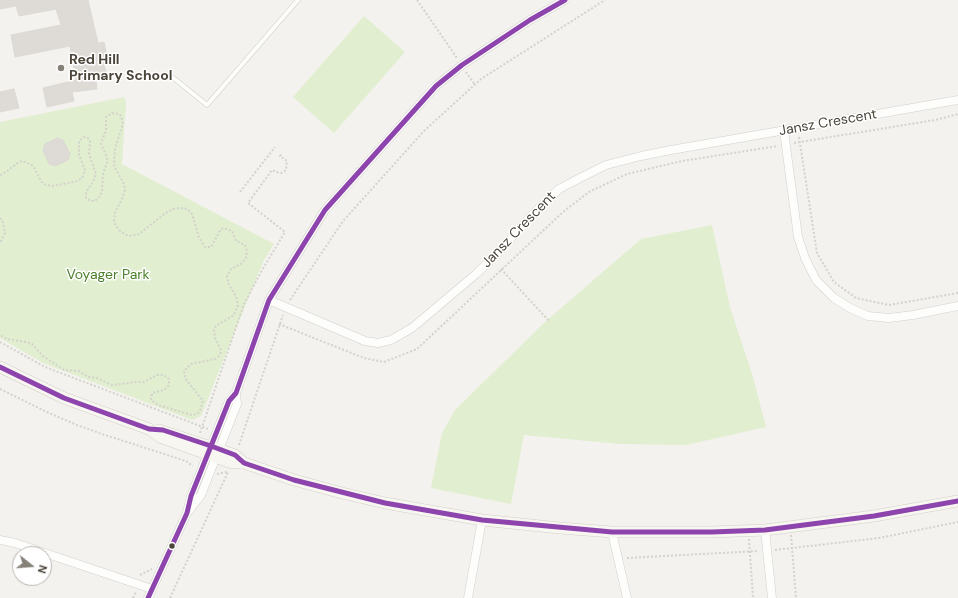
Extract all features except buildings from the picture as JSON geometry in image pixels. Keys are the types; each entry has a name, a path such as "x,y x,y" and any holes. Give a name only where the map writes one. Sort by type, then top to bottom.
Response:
{"street":[{"path":"148,598 187,513 201,495 229,400 236,393 269,300 325,210 436,86 462,65 530,20 564,0"},
{"name":"Jansz Crescent","path":"269,300 365,341 378,343 391,340 412,328 476,274 559,189 606,165 641,156 958,100"},
{"path":"784,131 798,237 805,258 816,280 834,298 850,308 868,316 889,318 913,316 958,306"},
{"path":"0,367 64,398 149,430 160,437 213,452 235,455 244,463 294,480 342,493 482,520 612,532 765,530 874,516 958,500"},
{"path":"468,598 482,520"},
{"path":"765,530 772,598"},
{"path":"612,532 627,598"},
{"path":"0,540 15,543 152,589"}],"lane":[{"path":"171,76 207,105 298,0"}],"path":[{"path":"417,0 475,85"},
{"path":"237,450 286,307 343,222 424,131 481,79 605,0"},
{"path":"0,175 22,161 33,166 43,184 52,186 78,181 82,178 85,170 79,155 79,141 84,137 88,138 90,141 89,154 96,174 93,182 86,192 86,198 91,201 95,201 102,192 103,173 107,163 107,157 101,144 106,130 106,117 112,113 119,114 123,124 115,148 114,166 124,184 125,190 115,212 114,221 119,230 130,236 139,234 158,218 168,212 182,208 186,209 192,214 200,242 205,247 211,247 219,232 224,228 232,231 236,241 245,245 247,251 246,258 241,264 231,270 227,276 228,283 236,296 238,305 234,315 216,326 214,330 215,338 221,352 219,356 215,359 191,364 184,371 185,378 203,401 200,411 197,414 192,415 158,405 151,400 152,394 164,390 169,385 169,379 164,375 157,375 144,382 112,385 97,378 88,377 79,371 64,370 43,356 32,344 7,339 0,335"},
{"path":"279,324 364,358 384,362 417,349 563,212 589,192 628,174 682,161 935,120 958,114"},
{"path":"797,128 817,254 834,282 856,298 889,305 958,293"},
{"path":"240,192 275,147"},
{"path":"0,342 45,367 202,427 244,304 260,272 285,232 248,203 272,170 282,173 286,170 287,161 280,156 282,153"},
{"path":"0,218 4,222 5,233 0,244"},
{"path":"501,269 550,322"},
{"path":"0,389 63,419 105,435 186,461 197,469"},
{"path":"170,598 228,472"},
{"path":"618,559 792,549 879,538 958,522"},
{"path":"790,527 796,598"},
{"path":"748,530 753,598"},
{"path":"135,576 143,575 152,569"}],"green space":[{"path":"364,16 405,52 334,133 293,97"},
{"name":"Voyager Park","path":"124,97 126,102 122,164 274,244 263,262 201,416 192,420 43,363 0,338 0,122"},
{"path":"712,225 730,307 753,377 766,427 686,445 620,444 524,435 511,504 431,488 442,433 455,410 545,322 641,239"}],"transit line":[{"path":"148,598 187,513 191,496 229,401 236,393 269,300 325,210 436,86 462,65 530,20 565,0"},
{"path":"0,367 64,398 149,429 163,430 211,446 235,455 244,463 294,480 385,503 482,520 612,532 712,532 765,530 874,516 958,501"}],"place":[{"name":"Red Hill Primary School","path":"61,68"}]}
